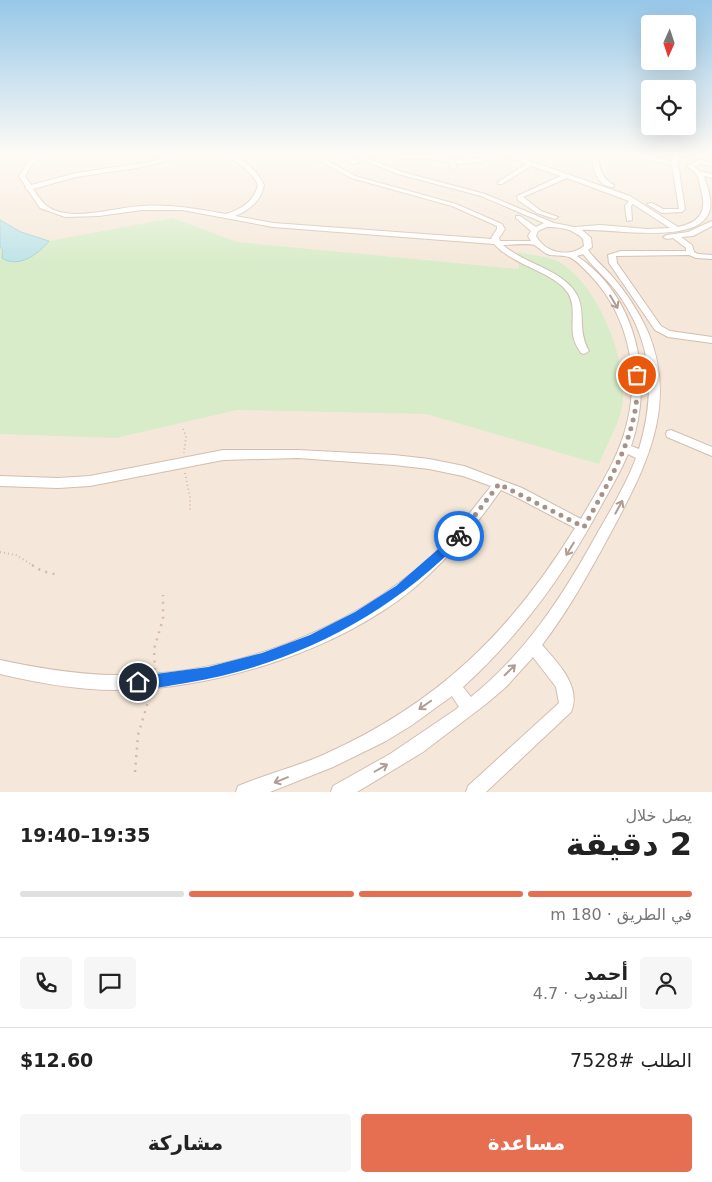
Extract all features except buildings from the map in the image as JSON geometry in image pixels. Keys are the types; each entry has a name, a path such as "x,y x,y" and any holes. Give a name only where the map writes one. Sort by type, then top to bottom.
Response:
{"street":[{"path":"30,191 42,207 65,215 82,216 162,207 201,211 273,225 497,242 534,242 554,253 569,254 582,263 601,283 623,318 631,338 636,362 638,388 635,414 625,448 584,527 556,573 528,611 494,649 453,686 399,724 337,757 244,792"},
{"path":"227,217 245,209 256,199 259,191"},
{"path":"405,191 454,205 478,214 501,226 502,229 495,235 497,242 506,252 556,278 572,292 577,308 576,337 584,351"},
{"path":"451,191 521,218 535,230"},
{"path":"468,191 483,195 553,225 573,229 599,227 674,233 697,222 706,213 707,202 704,191"},
{"path":"532,191 520,196 520,199 539,212 555,216"},
{"path":"608,191 633,200 674,233 689,247 691,253"},
{"path":"621,191 662,211 680,211 682,209 679,191"},
{"path":"628,220 628,206 633,200"},
{"path":"242,220 245,209"},
{"path":"645,209 674,233 709,256"},
{"path":"569,254 604,233 700,231 712,223"},
{"path":"535,230 553,225"},
{"path":"339,792 411,751 470,708 533,646 574,585 602,538 628,491 643,456 653,420 655,392 653,365 646,340 626,300 573,229"},
{"path":"534,242 535,230"},
{"path":"709,256 696,256 691,253 621,253 612,255 613,263 658,328 668,334 712,340"},
{"path":"671,434 712,452"},
{"path":"625,448 643,456"},
{"path":"0,481 58,483 90,481 122,476 194,459 223,455 260,453 343,456 429,464 464,471 499,484 584,527"},
{"path":"0,667 31,675 91,682 153,682 208,673 262,659 313,640 359,616 400,590 435,561 464,531 499,484"},
{"path":"474,792 566,708 567,696 563,685 533,646"},
{"path":"453,686 470,708"}],"path":[{"path":"0,552 14,553 22,556 44,573 58,575"}],"shaded area":[{"path":"0,191 712,191 712,792 0,792"}],"green space":[{"path":"173,218 237,242 519,269 518,252 559,262 573,273 598,306 608,326 621,369 622,407 615,429 599,464 426,414 237,410 116,438 0,434 0,220 21,232 49,241"}],"water":[{"path":"0,220 21,232 49,241 40,251 28,258 15,262 8,261 2,258"}],"way so far":[{"path":"459,536 499,484 534,500 584,527 625,448 635,414 638,388 637,375"}],"route":[{"path":"138,682 153,682 208,673 262,659 313,640 359,616 400,590 435,561 459,536"}]}
